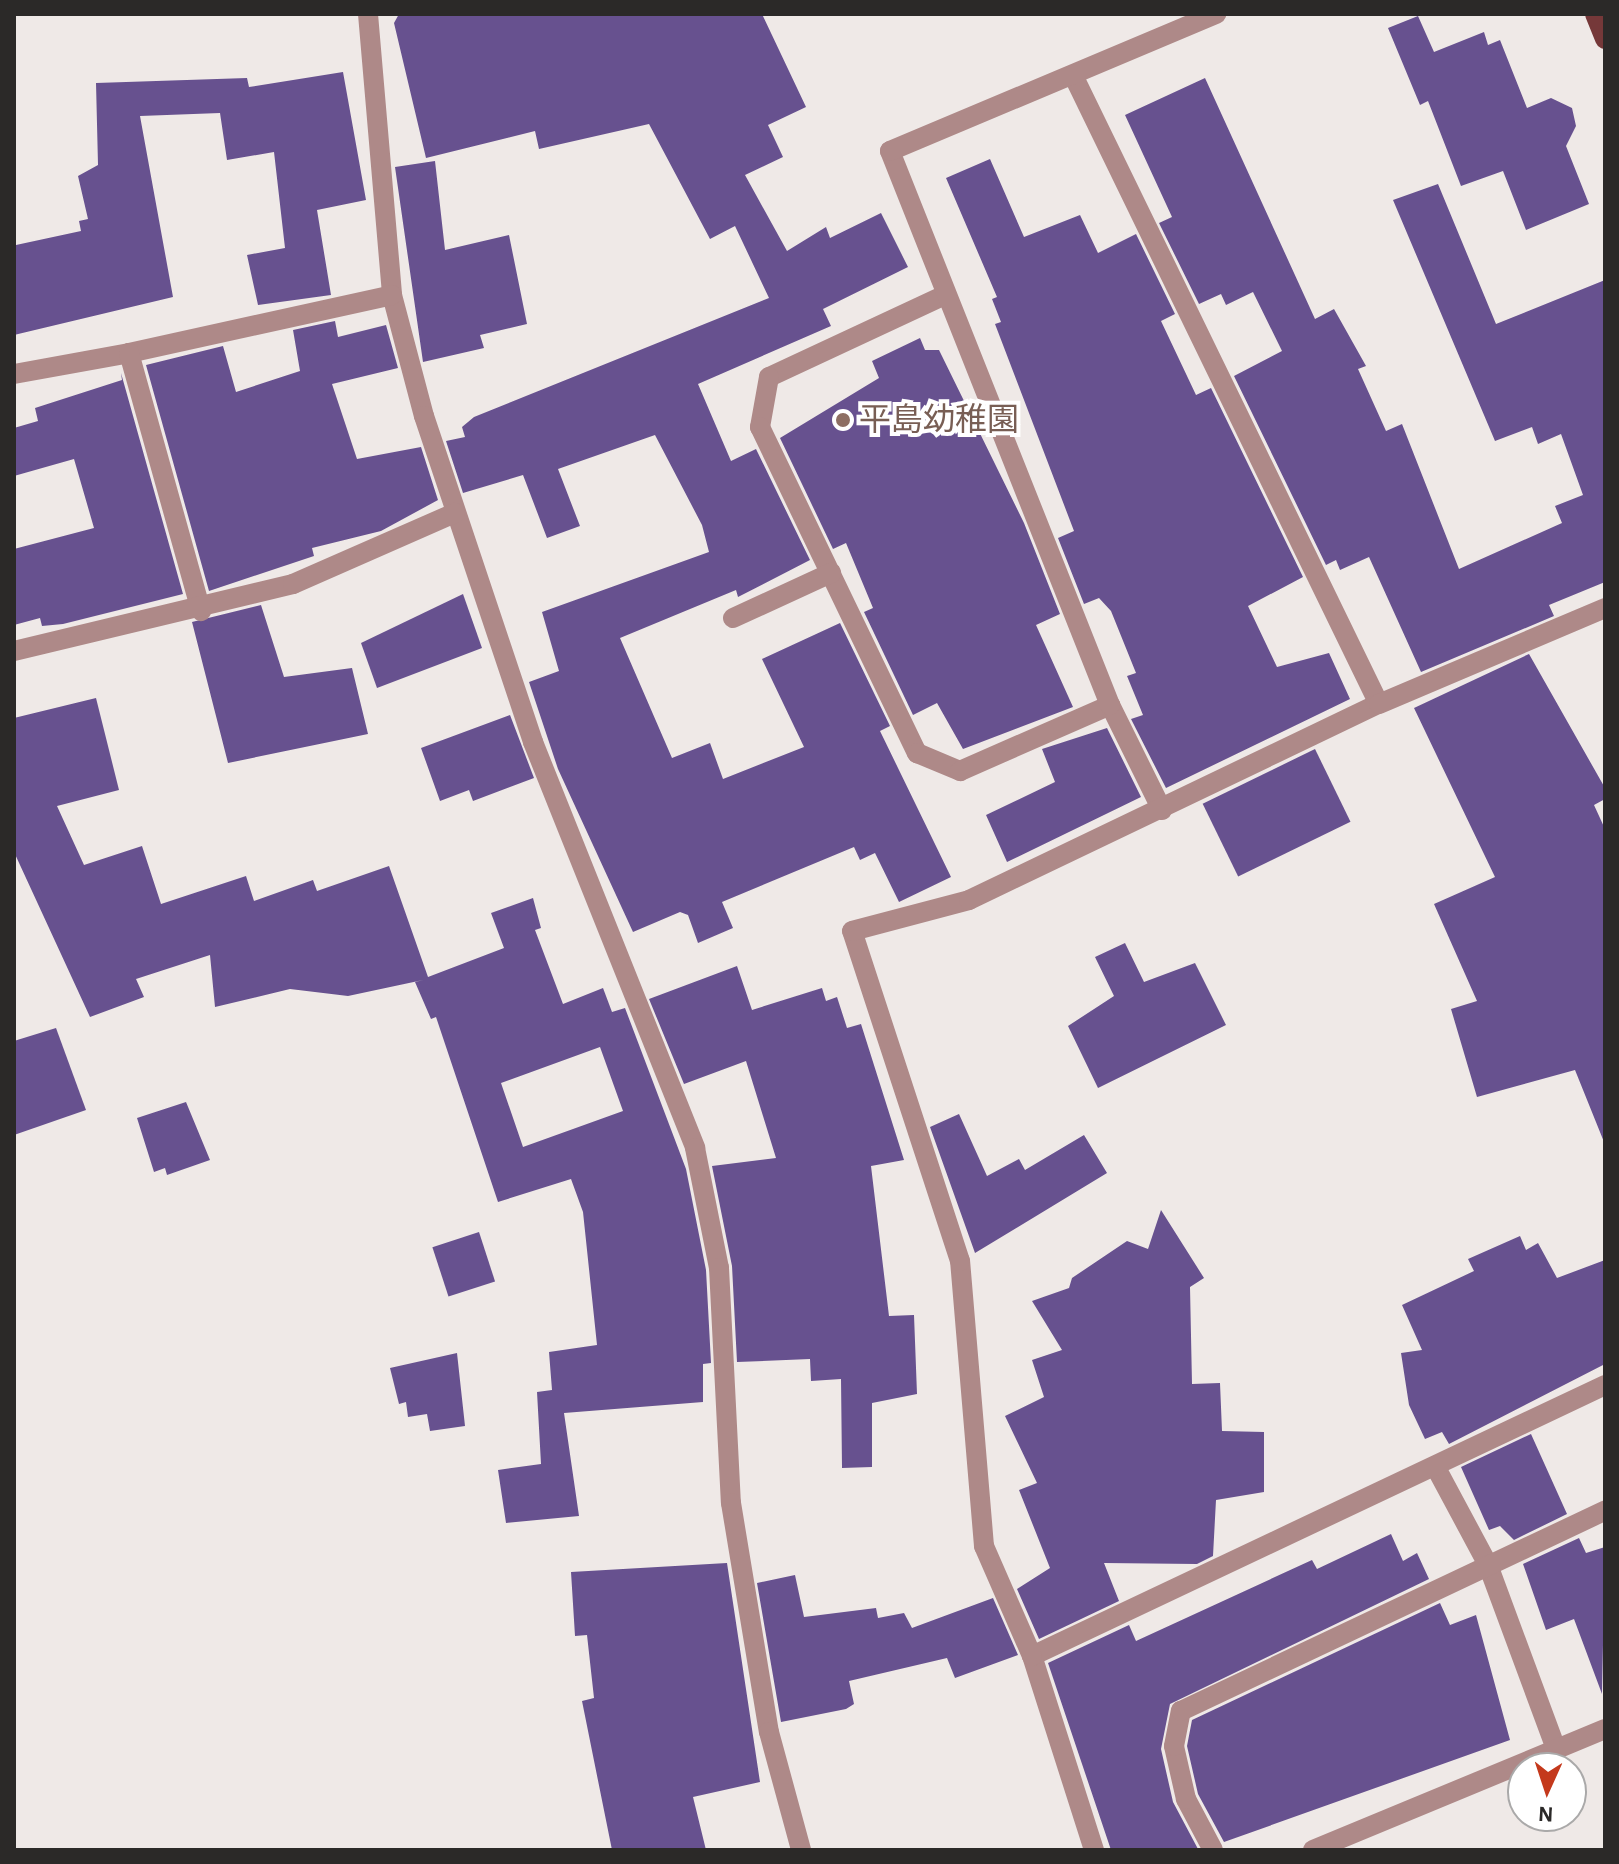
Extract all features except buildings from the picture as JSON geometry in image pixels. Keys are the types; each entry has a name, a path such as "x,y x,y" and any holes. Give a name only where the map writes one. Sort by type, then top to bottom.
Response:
{"main road":[{"path":"1595,14 1605,39"}],"street":[{"path":"368,14 392,295 455,513 533,742 695,1148 719,1268 731,1503 769,1732 801,1850"},
{"path":"1162,810 1110,705 890,151 1216,14"},
{"path":"1073,75 1379,704"},
{"path":"14,374 129,353 392,295"},
{"path":"945,295 769,377 760,427 917,753 960,771 1110,705"},
{"path":"129,353 201,611"},
{"path":"14,651 201,611 293,584 455,513"},
{"path":"733,618 831,573"},
{"path":"1094,1850 1032,1656 984,1546 960,1261 852,931 969,900 1379,704 1605,608"},
{"path":"1032,1656 1605,1385"},
{"path":"1435,1466 1488,1565 1556,1749"},
{"path":"1213,1850 1186,1799 1174,1746 1181,1711 1605,1511"},
{"path":"1313,1850 1605,1729"}],"place":[{"name":"平島幼稚園","path":"843,420"}]}
